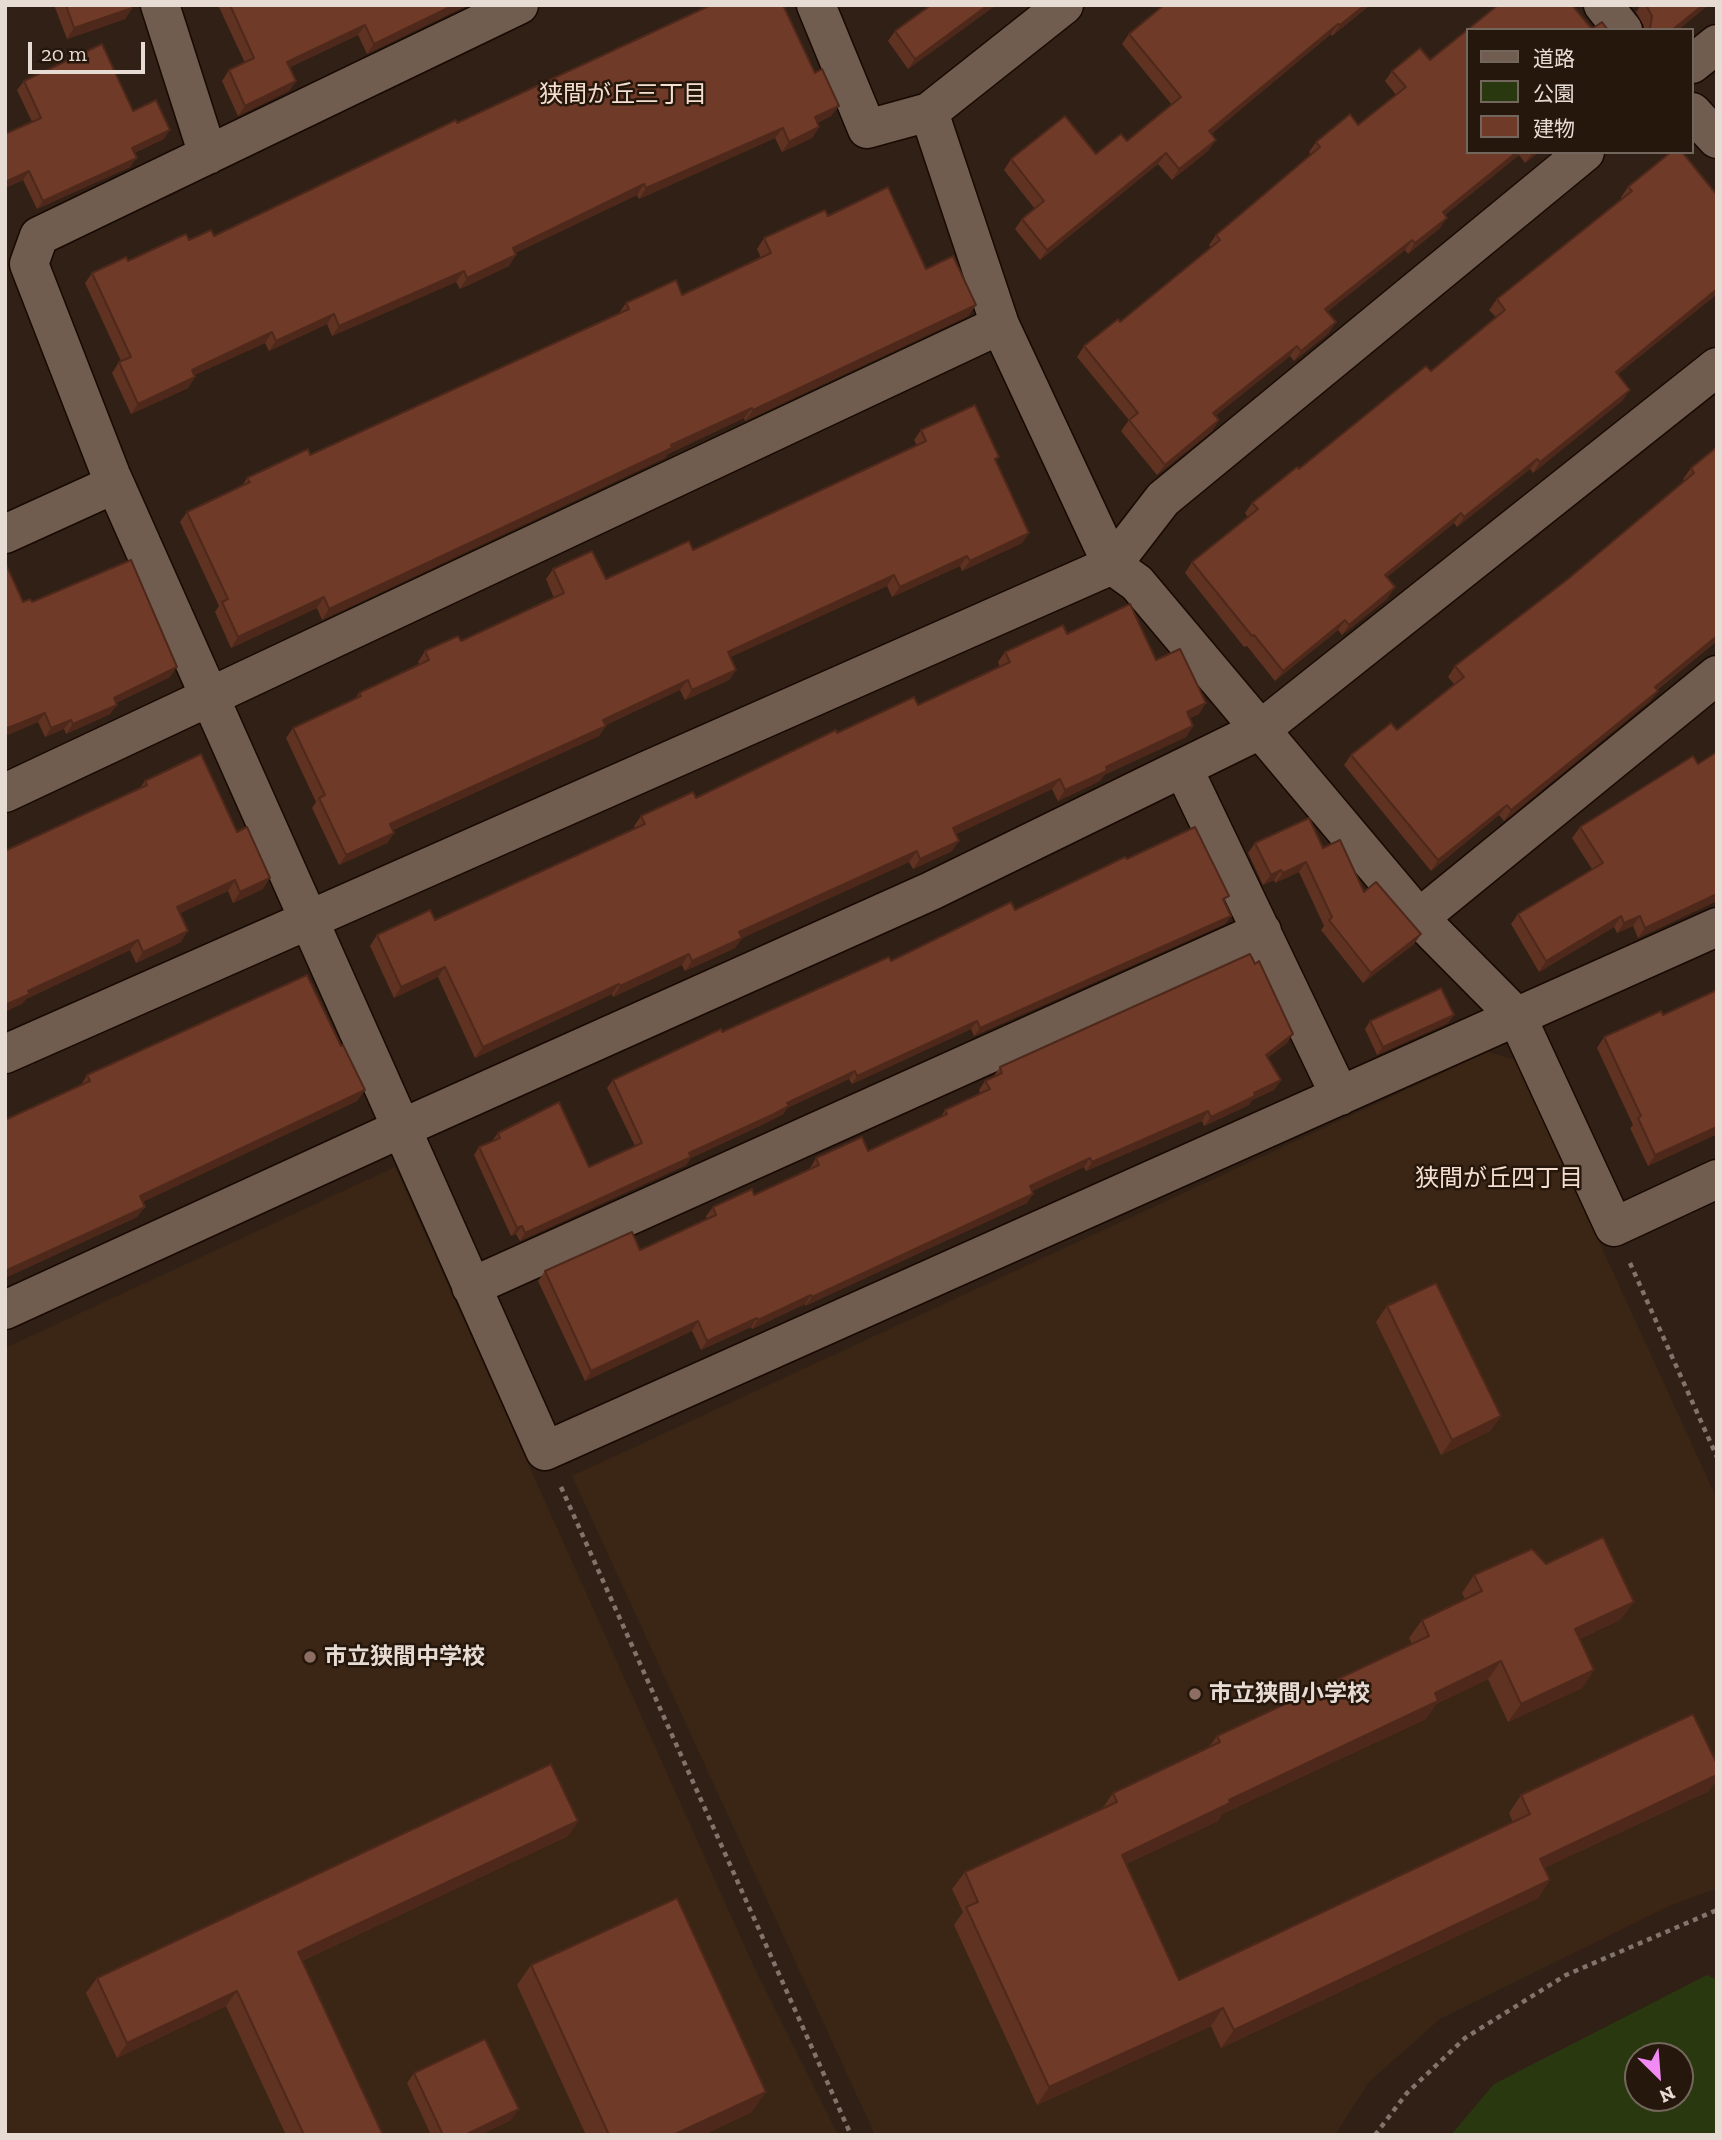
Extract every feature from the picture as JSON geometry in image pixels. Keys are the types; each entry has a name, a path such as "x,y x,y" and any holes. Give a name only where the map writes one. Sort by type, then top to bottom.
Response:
{"street":[{"path":"160,5 208,155"},
{"path":"519,5 39,236 29,264 115,484 545,1451 1717,927"},
{"path":"817,5 867,129 929,112 1064,5"},
{"path":"1603,5 1621,28"},
{"path":"1694,62 1717,44"},
{"path":"929,112 1000,326 1112,565 1137,583 1419,918 1517,1017 1614,1227 1717,1179"},
{"path":"1694,114 1717,139"},
{"path":"5,1054 1112,565 1163,499 1583,154"},
{"path":"5,793 1000,326"},
{"path":"5,1310 931,891 1260,730 1717,367"},
{"path":"5,534 115,484"},
{"path":"1419,918 1717,675"},
{"path":"1183,768 1340,1096"},
{"path":"471,1287 1262,931"}],"path":[{"path":"1614,1227 1717,1457"},
{"path":"545,1451 851,2135"},
{"path":"1375,2135 1407,2092 1465,2038 1566,1975 1717,1910"}],"shaded area":[{"name":"市立狭間小学校","path":"1488,1052 1513,1059 1520,1069 1717,1499 1717,1888 1669,1906 1440,2019 1369,2082 1335,2135 875,2135 572,1476"},
{"name":"市立狭間中学校","path":"395,1167 754,1967 838,2135 5,2135 5,1348"}],"green space":[{"path":"1707,1975 1717,1980 1717,2135 1451,2135 1494,2084"}],"building":[{"path":"66,5 131,5 132,8 74,28"},
{"path":"230,5 454,5 374,44 365,25 287,62 296,81 245,106 229,70 254,58"},
{"path":"711,5 783,5 815,73 822,69 839,106 815,117 819,127 789,142 783,128 646,188 644,184 513,248 516,255 467,278 464,271 339,326 334,314 276,341 272,332 192,370 195,377 138,404 119,362 131,357 92,273 126,257 128,261 186,234 189,240 211,230 214,236 456,120 457,123"},
{"path":"931,5 988,5 915,59 895,31"},
{"path":"1164,5 1365,5 1338,24 1209,131 1216,140 1179,169 1166,153 1047,250 1022,219 1044,201 1011,159 1065,116 1096,154 1121,134 1127,141 1181,97 1129,34"},
{"path":"1498,5 1572,5 1591,28 1470,28"},
{"path":"1646,5 1703,5 1674,28 1650,28 1652,16"},
{"path":"1602,22 1606,28 1593,28"},
{"path":"1466,31 1466,154 1515,154 1443,212 1447,218 1415,243 1412,240 1325,309 1336,322 1301,351 1297,346 1213,413 1219,420 1165,465 1129,420 1138,413 1084,346 1118,319 1120,322 1220,240 1216,235 1320,147 1316,142 1350,114 1358,125 1406,87 1392,71 1420,48 1430,60"},
{"path":"102,44 133,111 156,100 170,130 132,148 137,158 43,201 29,171 5,182 5,134 41,118 24,81"},
{"path":"1669,154 1684,154 1717,195 1717,289 1616,372 1630,390 1540,462 1537,459 1464,517 1461,513 1385,575 1395,587 1349,625 1345,620 1283,671 1192,562 1258,509 1252,503 1297,467 1299,469 1426,366 1431,371 1505,310 1497,299 1632,191 1628,187"},
{"path":"888,187 926,269 953,256 976,305 753,410 752,408 671,445 672,448 329,609 324,597 238,637 222,602 228,599 187,512 250,482 247,478 308,449 310,455 629,309 626,303 676,280 682,295 771,253 764,238 825,210 828,216"},
{"path":"975,405 999,457 995,459 1029,533 970,561 967,556 900,587 894,575 728,652 736,670 692,690 688,680 603,720 606,726 390,824 394,833 346,855 319,798 325,795 293,728 429,660 425,651 458,636 461,641 564,593 553,569 592,551 606,579 689,541 693,550 926,441 921,430"},
{"path":"1717,447 1717,636 1655,687 1658,691 1511,810 1507,805 1438,860 1351,755 1391,723 1397,730 1464,677 1455,666 1568,579 1694,473 1691,468"},
{"path":"131,560 177,667 114,698 117,705 73,724 71,720 51,728 45,713 5,729 5,562 23,602 30,599 32,602"},
{"path":"1130,604 1156,660 1180,649 1206,703 1187,712 1193,726 1106,767 1107,771 1065,790 1060,779 953,828 959,841 920,859 917,851 739,932 742,938 692,961 689,954 483,1047 445,967 401,987 377,935 430,910 435,920 645,824 641,816 693,792 696,798 836,730 837,733 914,697 918,705 1010,662 1005,652 1063,625 1067,634"},
{"path":"1717,752 1717,894 1645,928 1640,916 1624,923 1621,916 1546,961 1518,914 1603,863 1580,827 1693,756 1698,764"},
{"path":"201,754 237,832 247,827 270,878 240,892 235,880 177,907 188,931 143,952 138,940 28,991 30,994 5,1005 5,851 147,785 145,781"},
{"path":"1309,818 1323,848 1340,840 1364,892 1376,882 1421,934 1371,973 1329,920 1332,917 1306,862 1283,873 1281,870 1271,875 1255,843"},
{"path":"1195,827 1229,896 1223,899 1231,916 980,1028 977,1021 857,1076 855,1071 787,1103 789,1106 772,1115 689,1153 691,1157 525,1233 522,1226 517,1228 479,1147 500,1138 498,1133 559,1102 589,1167 642,1143 613,1080 721,1029 722,1032 889,957 891,961 1011,902 1015,910"},
{"path":"1250,954 1255,964 1259,961 1293,1034 1266,1055 1281,1080 1211,1117 1208,1111 1092,1162 1090,1158 1030,1186 1033,1194 758,1320 757,1318 707,1341 698,1321 591,1371 545,1271 632,1232 640,1250 716,1215 713,1207 752,1189 754,1195 819,1165 816,1158 862,1137 868,1151 947,1114 945,1110 990,1089 985,1081 1002,1073 1000,1067"},
{"path":"307,975 365,1090 140,1196 145,1207 5,1271 5,1120 90,1081 87,1075"},
{"path":"1441,988 1454,1015 1383,1047 1370,1021"},
{"path":"1717,990 1717,1127 1655,1155 1638,1118 1641,1116 1604,1037 1661,1011 1663,1015"},
{"path":"1436,1283 1501,1416 1452,1440 1387,1306"},
{"path":"1603,1537 1634,1602 1575,1629 1594,1670 1521,1704 1501,1661 1435,1693 1438,1701 1229,1800 1230,1803 1122,1855 1179,1980 1530,1814 1521,1795 1693,1714 1717,1764 1717,1775 1540,1859 1550,1880 1234,2030 1223,2008 1049,2087 966,1907 978,1902 965,1872 1117,1802 1113,1793 1220,1742 1217,1736 1429,1636 1422,1620 1482,1591 1474,1575 1532,1549 1546,1564"},
{"path":"551,1764 578,1821 298,1952 383,2135 304,2135 237,1991 127,2043 97,1978"},
{"path":"677,1898 766,2092 673,2135 609,2135 531,1965"},
{"path":"485,2039 519,2109 465,2135 443,2135 414,2073"}],"place":[{"name":"市立狭間中学校","path":"310,1657"},
{"name":"市立狭間小学校","path":"1195,1694"}],"district":[{"name":"狭間が丘三丁目","path":"623,95"},
{"name":"狭間が丘四丁目","path":"1499,1179"}]}
